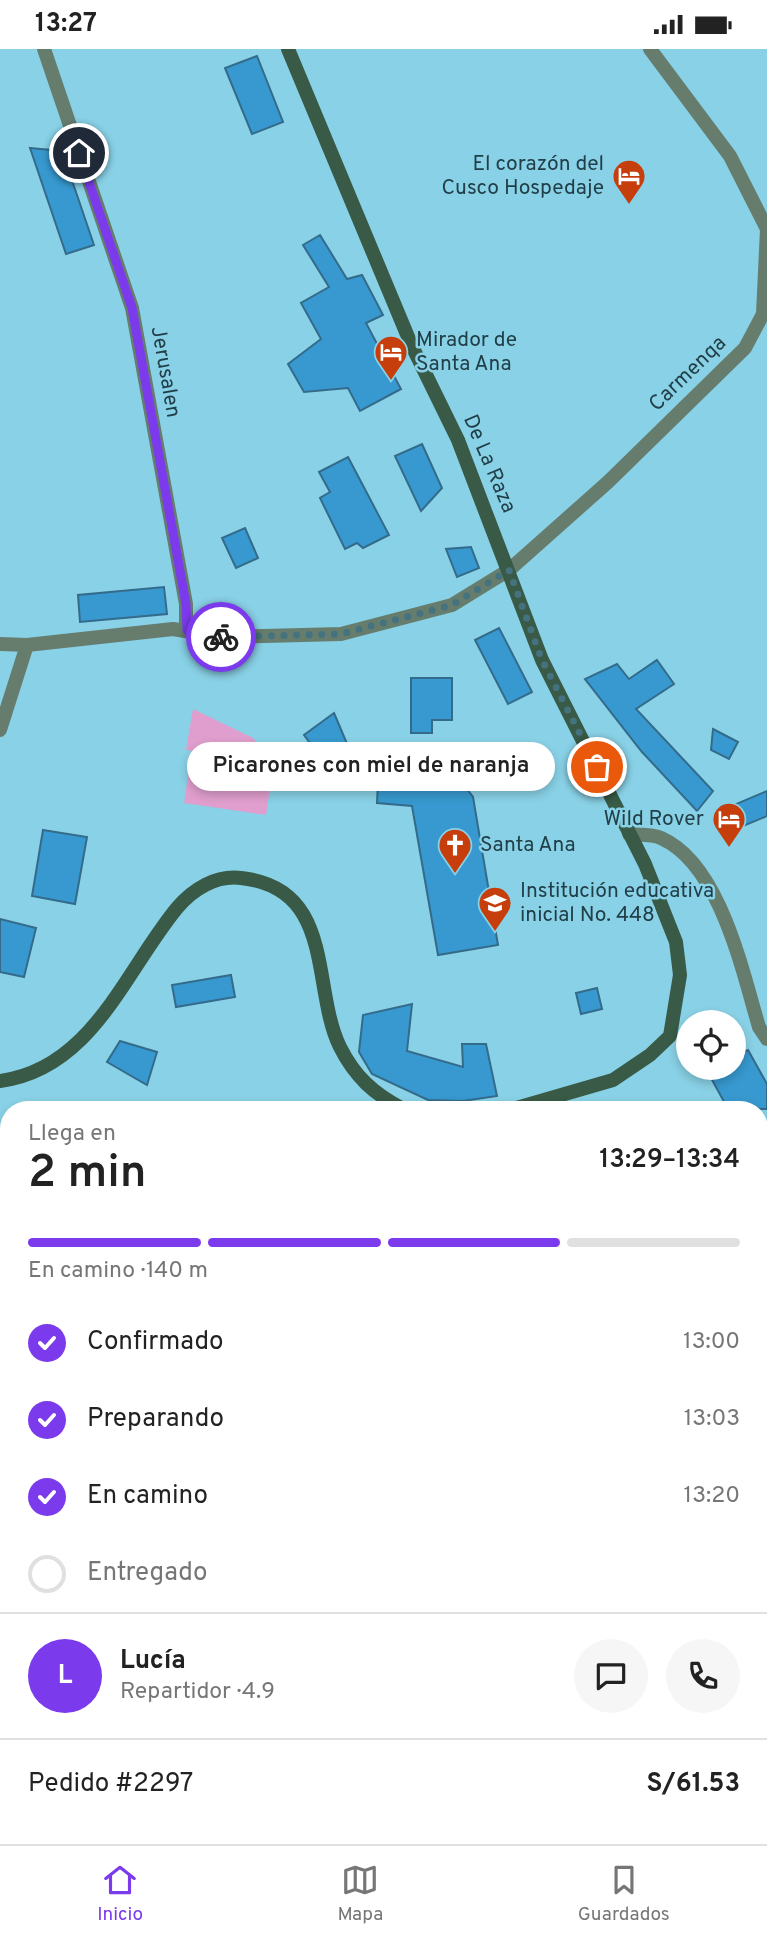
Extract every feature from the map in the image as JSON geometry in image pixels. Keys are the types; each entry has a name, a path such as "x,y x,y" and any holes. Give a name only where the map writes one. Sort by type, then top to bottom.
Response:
{"main road":[{"name":"De La Raza","path":"288,49 411,344 458,440 542,660 657,892 676,942 680,975 670,1035 650,1055 613,1080 541,1101"},
{"path":"0,1081 18,1079 67,1052 104,1015 177,908 198,888 227,876 261,880 287,896 304,917 316,941 338,1044 354,1074 388,1101"}],"street":[{"name":"Jerusalen","path":"44,49 132,308 186,604 187,630"},
{"name":"Carmenqa","path":"0,644 27,645 187,630 220,637 341,634 452,605 509,570 608,482 745,348 763,314 767,229 730,156 650,49"},
{"path":"0,730 27,645"},
{"path":"629,834 659,837 685,854 706,882 731,934 759,1027 767,1039"}],"shaded area":[{"path":"193,709 253,738 275,765 186,750"},
{"path":"189,769 271,781 266,815 184,803"}],"building":[{"path":"257,56 283,122 252,134 225,68"},
{"path":"30,148 62,151 94,245 66,254"},
{"path":"320,235 347,279 362,275 372,294 383,315 366,323 401,389 360,411 348,388 304,392 288,364 321,339 301,303 329,287 303,245"},
{"path":"422,444 442,488 421,511 395,456"},
{"path":"348,457 389,535 363,548 357,543 345,549 320,498 330,492 319,472"},
{"path":"245,528 258,558 236,568 222,538"},
{"path":"471,547 479,568 457,577 446,549"},
{"path":"164,587 167,614 80,622 78,595"},
{"path":"499,628 532,692 508,704 475,640"},
{"path":"657,660 674,684 636,709 713,791 697,811 642,752 585,679 617,664 629,679"},
{"path":"411,678 452,678 452,720 432,720 432,733 411,733"},
{"path":"334,713 348,746 315,750 304,735"},
{"path":"713,729 738,742 729,759 711,750"},
{"name":"Santa Ana","path":"454,772 473,797 498,945 438,955 412,806 377,803 378,782 411,785 417,776"},
{"path":"767,791 767,816 724,834 715,813"},
{"path":"43,830 87,837 75,904 32,896"},
{"path":"0,919 36,928 24,977 0,972"},
{"path":"231,975 235,997 176,1007 172,985"},
{"path":"597,988 602,1009 581,1014 576,993"},
{"path":"412,1004 407,1051 463,1067 462,1044 486,1044 497,1096 463,1101 428,1100 372,1074 359,1052 363,1015"},
{"path":"120,1041 157,1052 147,1085 107,1062"},
{"path":"748,1050 767,1084 767,1101 724,1101 712,1080 746,1080"}],"way so far":[{"path":"221,637 341,634 452,605 509,570 542,660 597,767"}],"place":[{"name":"El corazón del Cusco Hospedaje","path":"629,206"},
{"name":"Mirador de Santa Ana","path":"391,382"},
{"name":"Picarones con miel de naranja","path":"597,767"},
{"name":"Wild Rover","path":"729,849"},
{"name":"Santa Ana","path":"455,875"},
{"name":"Institución educativa inicial No. 448","path":"495,933"}],"route":[{"path":"79,153 132,308 186,604 187,630 221,637"}]}
